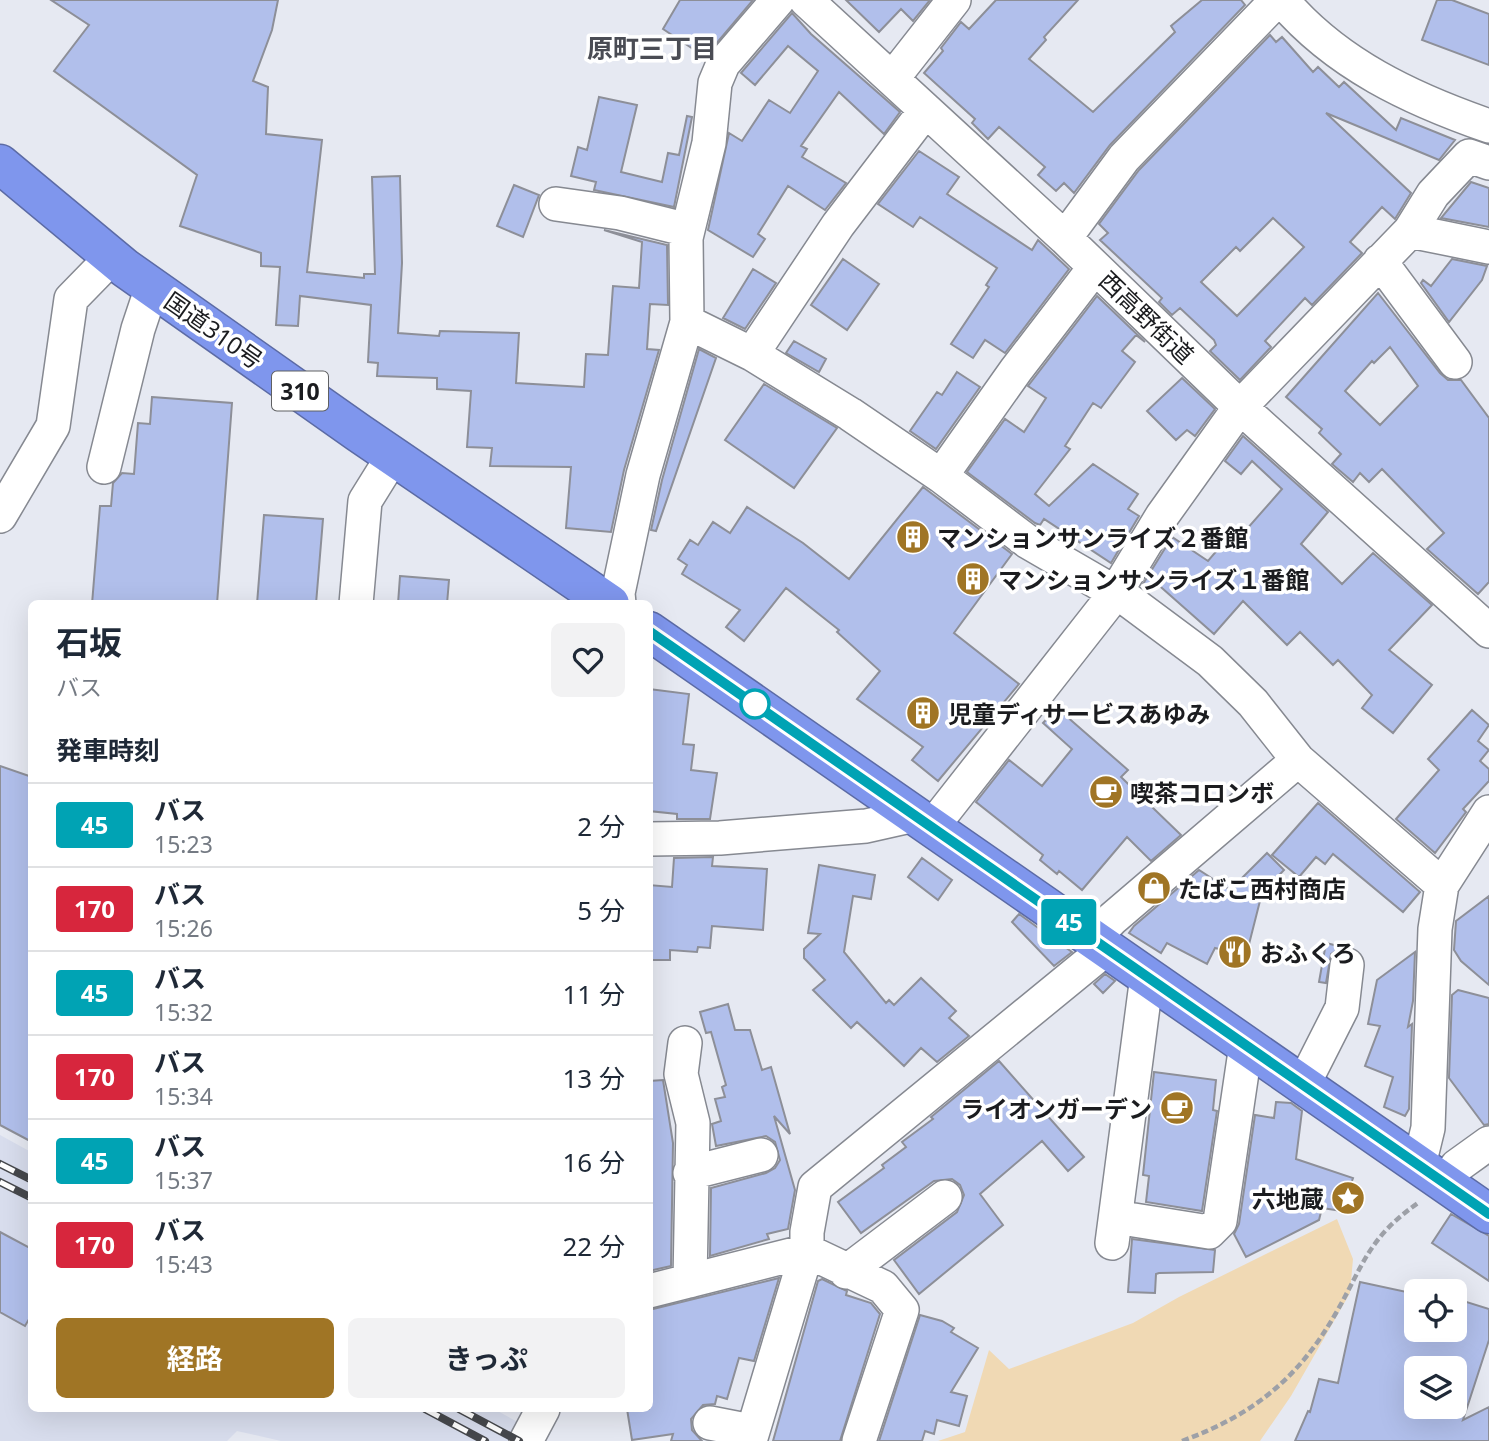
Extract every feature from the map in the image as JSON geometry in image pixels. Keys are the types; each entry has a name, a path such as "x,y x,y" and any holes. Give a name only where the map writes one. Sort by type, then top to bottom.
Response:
{"highway":[{"name":"国道310号","path":"0,164 152,287 604,600"},
{"path":"653,634 1489,1214"}],"street":[{"path":"619,600 643,475 687,322 688,230 709,143 716,83 723,64 778,0"},
{"name":"西高野街道","path":"806,0 1065,238 1240,407 1489,636"},
{"path":"892,79 954,0"},
{"path":"1065,238 1124,158 1279,0 1303,25 1359,68 1428,105 1489,126"},
{"path":"752,354 838,225 925,111"},
{"path":"653,839 720,838 923,821 1114,595 1162,516 1240,407 1410,231 1433,194 1469,156 1489,163"},
{"path":"556,204 620,213 688,230"},
{"path":"1410,231 1489,247"},
{"path":"0,516 53,426 71,299 113,257"},
{"path":"1380,261 1455,362"},
{"path":"941,476 1016,370 1095,267"},
{"path":"104,467 138,329 152,287"},
{"path":"687,322 752,354 850,414 941,476 1028,541 1114,595 1128,600 1210,661 1253,702 1298,760 1441,885"},
{"path":"356,600 365,501 393,456"},
{"path":"710,1423 751,1436 807,1251 807,1232 815,1187 1100,944 1112,919 1298,760"},
{"path":"1489,812 1441,885 1435,929 1427,1128 1432,1174 1457,1166 1489,1143"},
{"path":"1303,1085 1342,1008 1347,965"},
{"path":"1147,976 1123,1231 1209,1232 1220,1221 1246,1045"},
{"path":"685,1043 681,1074 693,1122 690,1281"},
{"path":"690,1173 761,1155"},
{"path":"846,1272 946,1197"},
{"path":"653,1290 807,1251 846,1272 883,1287 902,1310 859,1441"},
{"path":"526,1441 541,1412"}],"path":[{"path":"1182,1441 1235,1420 1294,1373 1336,1313 1360,1263 1376,1239 1432,1174"}],"shaded area":[{"path":"0,1135 28,1150 28,1412 499,1412 523,1425 515,1441 281,1441 237,1431 227,1441 0,1441"},
{"path":"1337,1219 1353,1259 1350,1293 1291,1396 1260,1441 938,1441 965,1432 989,1350 1009,1369 1133,1323 1179,1297"}],"building":[{"path":"51,0 278,0 272,30 253,81 268,87 266,134 322,140 307,272 364,278 364,274 375,274 372,177 400,176 402,263 398,333 439,336 440,331 519,333 516,383 584,387 586,354 608,355 613,286 639,288 642,242 604,230 667,245 668,305 650,304 647,349 659,350 624,470 611,532 566,528 571,467 490,466 492,448 467,447 471,391 437,389 437,378 377,376 378,363 368,362 371,305 300,296 298,326 276,325 280,267 261,266 261,253 180,226 197,175 54,71 89,25"},
{"path":"680,0 753,0 705,57 663,29"},
{"path":"846,0 930,0 913,21 901,9 879,32"},
{"path":"996,0 1078,0 1044,37 1046,40 1029,59 1093,112 1175,32 1171,26 1202,0 1241,0 1245,5 1110,145 1074,193 1064,183 1056,191 1038,175 1045,167 999,127 988,139 972,123 975,119 924,73 943,51 941,48 961,22 969,29"},
{"path":"1437,0 1452,0 1489,14 1489,65 1422,40"},
{"path":"792,13 811,34 900,112 884,134 839,92 801,146 807,149 802,157 846,183 825,210 788,186 758,234 765,239 753,257 708,230 729,133 742,141 769,100 790,113 818,71 788,46 755,85 741,73"},
{"path":"1270,35 1276,42 1282,37 1313,72 1318,67 1339,87 1344,82 1396,130 1401,118 1455,140 1439,160 1326,113 1411,193 1395,219 1382,207 1350,242 1362,253 1312,305 1305,298 1265,341 1271,347 1240,380 1210,351 1216,345 1214,340 1180,308 1172,315 1159,302 1162,298 1100,240 1108,233 1099,224 1139,170","holes":["1273,218 1304,247 1237,316 1201,282 1236,247 1240,251"]},
{"path":"599,97 637,105 621,172 662,182 668,153 679,155 687,116 692,117 674,207 594,190 596,182 571,176 578,147 587,150"},
{"path":"919,151 959,177 947,194 1032,250 1038,240 1069,269 1005,353 985,340 973,358 951,344 989,287 986,285 997,268 920,217 913,227 878,204"},
{"path":"1471,182 1489,188 1489,227 1441,218"},
{"path":"514,185 539,195 523,237 497,226"},
{"path":"843,259 879,284 847,330 811,305"},
{"path":"1452,259 1487,266 1482,280 1449,322 1421,283 1423,280 1431,286"},
{"path":"753,269 776,283 745,329 723,318"},
{"path":"1378,293 1440,373 1448,380 1461,380 1489,418 1489,582 1478,594 1427,549 1444,533 1382,469 1369,482 1360,473 1353,482 1332,464 1341,454 1319,433 1322,429 1286,397","holes":["1390,347 1418,386 1380,425 1345,391 1372,361 1374,363"]},
{"path":"1097,296 1145,342 1136,335 1122,351 1135,362 1101,408 1093,403 1065,446 1070,449 1035,494 1049,506 1093,464 1138,494 1128,509 1139,516 1111,563 1044,519 1040,525 1035,523 967,472 1005,419 1024,432 1046,398 1028,386"},
{"path":"794,341 826,359 819,372 786,353"},
{"path":"699,349 716,358 656,531 651,530 662,480"},
{"path":"957,372 980,387 936,449 910,431 937,392 942,395"},
{"path":"1182,378 1215,409 1195,436 1187,430 1176,440 1147,411"},
{"path":"764,384 837,428 794,488 725,440"},
{"path":"152,397 232,403 217,600 92,600 100,506 111,506 113,483 122,473 134,474 138,423 150,424"},
{"path":"1243,436 1328,512 1301,544 1342,584 1373,553 1432,605 1389,650 1432,685 1393,733 1362,708 1372,695 1338,660 1333,665 1300,632 1287,645 1243,601 1214,634 1154,581 1149,588 1143,584 1172,537 1208,561 1225,541 1232,546 1282,489 1252,461 1241,474 1225,461"},
{"path":"923,487 1012,554 954,633 1019,684 938,781 912,760 923,747 857,699 880,671 837,632 839,630 786,588 744,641 726,627 740,610 682,574 687,565 678,559 690,540 698,545 713,522 730,533 747,507 803,543 849,579"},
{"path":"264,515 323,519 316,600 257,600"},
{"path":"400,576 449,580 447,600 398,600"},
{"path":"653,690 689,694 683,744 694,745 691,770 717,773 710,819 677,819 677,814 653,811"},
{"path":"1057,708 1128,770 1121,777 1181,835 1151,861 1127,837 1082,890 1040,860 1043,855 976,802 1009,760 1042,786 1072,749 1043,723"},
{"path":"1472,710 1489,725 1478,741 1489,750 1480,761 1489,769 1489,781 1463,809 1466,812 1435,853 1396,819 1439,770 1428,759"},
{"path":"0,766 28,776 28,1140 0,1125"},
{"path":"1318,803 1420,892 1403,912 1333,854 1325,864 1316,857 1299,877 1272,855"},
{"path":"1267,853 1284,870 1262,893 1246,956 1215,948 1207,964 1167,943 1161,953 1129,933 1199,870 1230,890"},
{"path":"713,857 712,866 767,869 763,930 712,926 710,948 698,947 697,952 670,950 670,960 653,960 653,885 672,887 674,858"},
{"path":"922,858 952,880 938,900 908,877"},
{"path":"819,865 875,875 871,899 853,896 844,952 886,1003 889,1000 894,1005 921,978 956,1011 949,1018 969,1036 937,1062 921,1048 904,1066 857,1022 851,1028 813,990 825,980 804,958 804,949 820,934 808,933"},
{"path":"1489,896 1489,985 1461,961 1454,950 1456,921"},
{"path":"1019,914 1072,952 1054,966 1012,922"},
{"path":"1326,943 1342,947 1331,954 1326,983 1319,982"},
{"path":"1415,952 1413,1001 1408,1027 1412,1024 1409,1109 1405,1116 1384,1107 1393,1077 1365,1066 1380,1026 1368,1024 1377,980"},
{"path":"1105,974 1115,981 1103,993 1094,984"},
{"path":"1458,990 1489,998 1489,1124 1484,1125 1449,1078 1452,995"},
{"path":"728,1004 735,1030 750,1030 762,1070 771,1067 790,1134 774,1116 795,1190 788,1229 767,1234 769,1239 710,1256 711,1188 766,1173 775,1168 780,1160 775,1142 766,1136 716,1146 712,1124 721,1121 715,1099 725,1097 722,1087 726,1085 711,1032 706,1033 700,1012"},
{"path":"999,1061 1084,1157 1068,1171 1042,1141 980,1194 1003,1225 919,1294 894,1260 957,1212 964,1195 960,1185 952,1179 934,1181 861,1233 838,1202 884,1168 882,1165 906,1147 902,1142 933,1119 931,1117"},
{"path":"1154,1072 1216,1080 1213,1110 1217,1111 1202,1211 1146,1202 1149,1176 1143,1175"},
{"path":"663,1080 673,1143 671,1266 653,1270 653,1081"},
{"path":"1276,1102 1291,1103 1302,1111 1296,1159 1353,1178 1341,1211 1322,1208 1319,1220 1246,1257 1234,1234 1239,1224 1255,1115 1274,1118"},
{"path":"1451,1214 1489,1236 1489,1281 1432,1243"},
{"path":"0,1232 28,1247 28,1321 25,1326 0,1312"},
{"path":"1132,1239 1215,1250 1213,1272 1159,1273 1156,1274 1155,1293 1128,1292"},
{"path":"779,1278 754,1361 739,1358 727,1399 717,1396 715,1404 703,1405 691,1419 692,1430 702,1441 671,1441 673,1434 632,1440 627,1412 653,1412 653,1309"},
{"path":"822,1279 847,1291 846,1295 871,1303 880,1314 840,1441 773,1441 818,1281"},
{"path":"1360,1282 1404,1291 1404,1342 1467,1342 1467,1302 1489,1309 1489,1340 1467,1408 1467,1356 1404,1356 1404,1419 1463,1420 1489,1407 1489,1441 1295,1441 1308,1411 1310,1412 1319,1379 1338,1383"},
{"path":"920,1315 942,1321 954,1328 951,1332 978,1348 951,1392 967,1396 959,1426 937,1420 934,1434 925,1431 922,1441 879,1441"}],"railway":[{"path":"0,1164 28,1178"},
{"path":"0,1182 28,1196"},
{"path":"431,1412 485,1441"},
{"path":"465,1412 519,1441"}],"bus line":[{"name":"45","path":"653,634 1489,1214"}],"place":[{"name":"マンションサンライズ２番館","path":"913,537"},
{"name":"マンションサンライズ１番館","path":"973,579"},
{"name":"児童ディサービスあゆみ","path":"923,713"},
{"name":"喫茶コロンボ","path":"1106,792"},
{"name":"たばこ西村商店","path":"1154,888"},
{"name":"おふくろ","path":"1235,952"},
{"name":"ライオンガーデン","path":"1177,1108"},
{"name":"六地蔵","path":"1348,1198"}],"district":[{"name":"原町三丁目","path":"652,48"}]}
